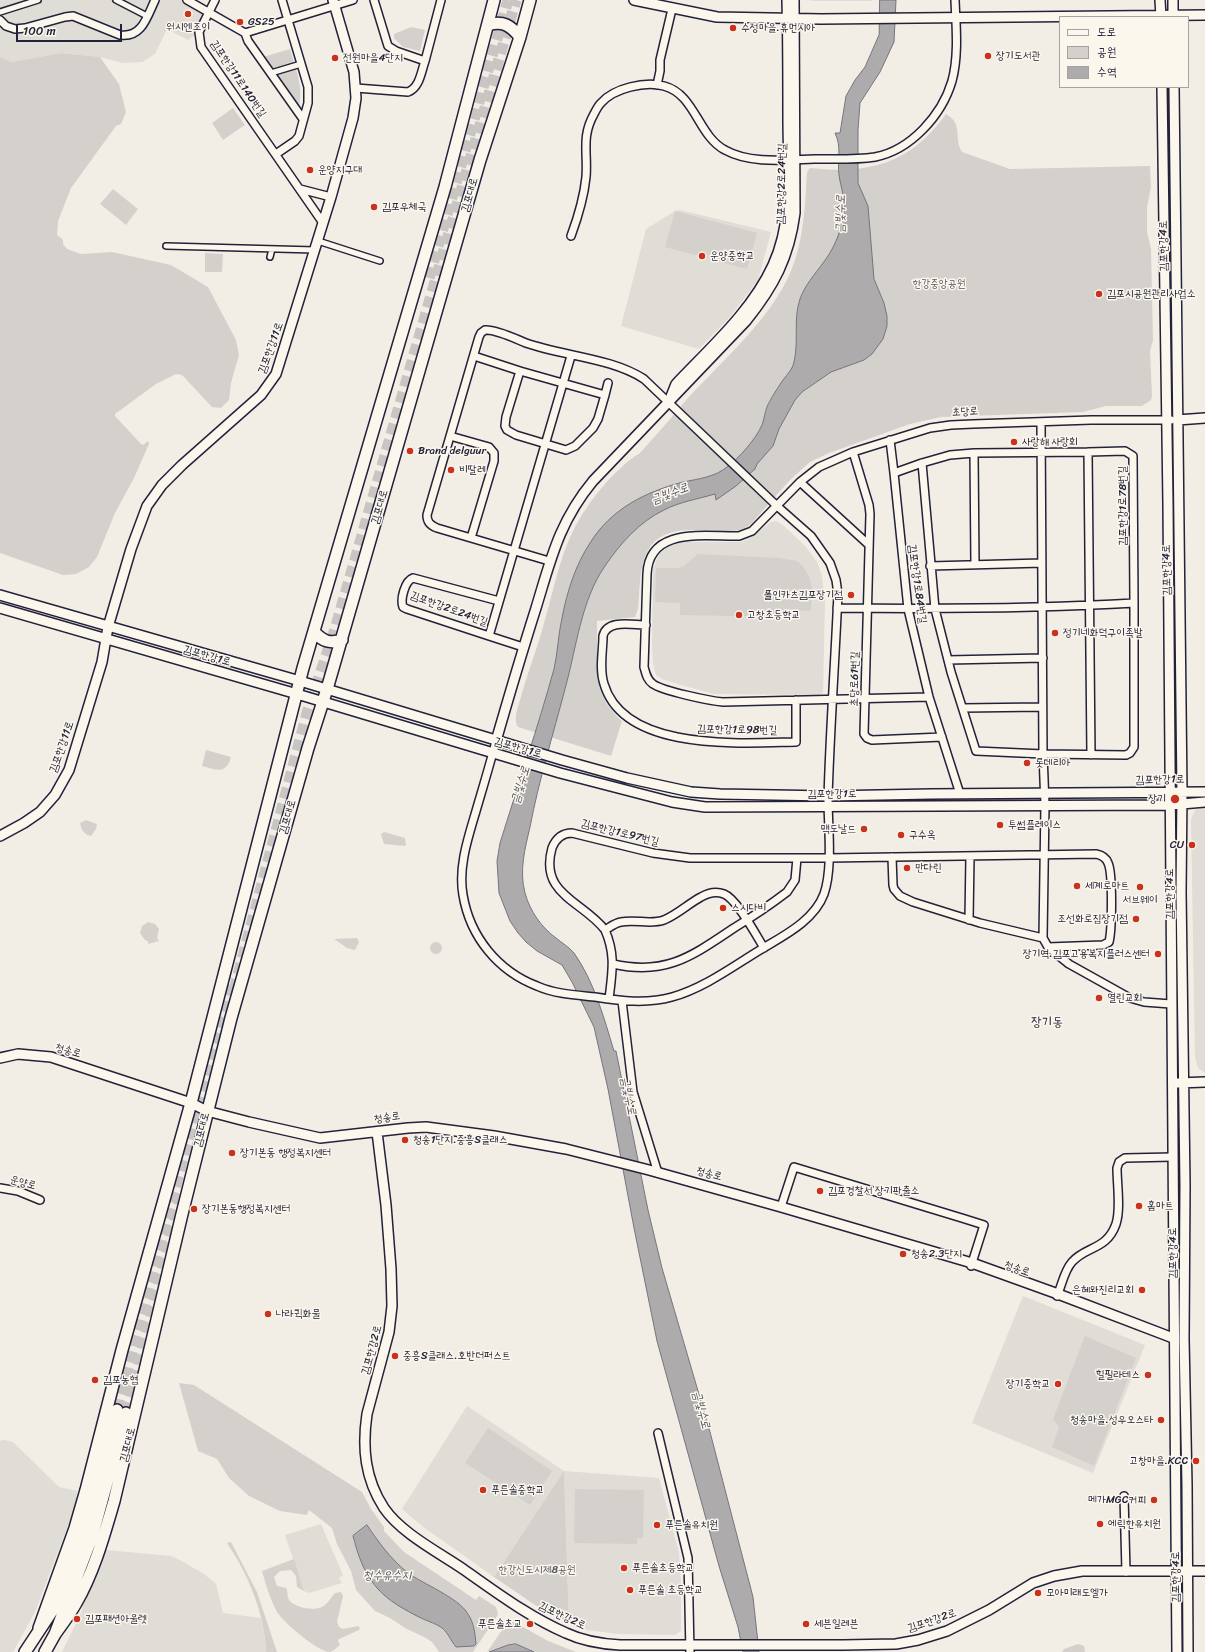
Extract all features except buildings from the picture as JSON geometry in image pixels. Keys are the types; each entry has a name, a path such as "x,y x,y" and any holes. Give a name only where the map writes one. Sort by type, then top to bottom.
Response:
{"main road":[{"name":"김포대로","path":"39,1628 75,1528 86,1490 122,1350 191,1103 300,681 445,187 494,0"},
{"name":"김포대로","path":"45,1652 76,1603 90,1574 114,1501 230,1018 322,701 328,689 480,160 520,37 530,0"},
{"path":"488,25 496,22 507,24 513,28 520,37"},
{"path":"314,632 326,642 334,643 342,640"},
{"name":"김포대로","path":"25,1652 39,1628 58,1602 86,1527 121,1411 92,1537 55,1634"}],"street":[{"path":"0,12 38,0"},
{"path":"116,0 147,16"},
{"path":"0,20 6,26 15,29 74,16 120,35 128,36 135,33 142,26 155,0"},
{"path":"187,0 245,33 248,42 304,119"},
{"name":"김포한강11로140번길","path":"215,0 199,32 201,47 323,224"},
{"path":"276,154 295,141 299,136 308,103 308,87 282,0"},
{"path":"245,33 288,21 334,3 353,0"},
{"path":"374,0 388,46 392,50 424,61"},
{"path":"356,88 408,92 414,90 417,85 441,0"},
{"path":"634,0 717,17 821,19 1059,17"},
{"path":"787,0 790,18"},
{"path":"790,18 794,0"},
{"path":"572,236 586,176 586,134 592,118 601,102 615,93 633,86 652,84 665,86 679,94 709,136 722,149 737,157 792,160 867,158 887,153 908,142 920,132 938,111 946,96 952,80 955,65 955,0"},
{"path":"1160,0 1161,16 1205,15"},
{"path":"1173,0 1173,16"},
{"name":"김포한강11로","path":"0,832 23,820 38,809 52,794 65,771 131,549 147,506 162,485 182,465 261,395 276,374 323,224 353,118 356,88 354,72 334,3"},
{"path":"657,85 660,71 660,60 672,9"},
{"name":"김포한강2로24번길","path":"496,741 549,561 561,529 584,492 746,321 766,294 781,267 790,245 795,213 792,160 790,18"},
{"path":"271,73 301,64"},
{"name":"김포한강4로","path":"1162,88 1167,420 1177,1652"},
{"name":"김포한강4로","path":"1174,88 1182,792 1183,1083 1185,1185 1184,1339 1188,1652"},
{"path":"300,189 331,197"},
{"path":"166,246 272,249 316,245 380,261"},
{"path":"270,257 272,249"},
{"path":"496,741 464,858 462,882 463,896 469,918 482,943 499,964 520,978 538,987 556,992 622,1001 659,1000 687,992 708,982 764,948 804,921 818,906 826,885 828,858 828,796 838,594 836,580 825,554 811,536 777,506 644,379 628,370 528,344 488,330 481,333 427,515 427,520 432,526 549,561"},
{"path":"474,356 520,372 605,395"},
{"name":"김포한강2로24번길","path":"489,636 571,356"},
{"path":"520,372 506,417 505,426 511,433 566,450 575,446 596,424 608,383"},
{"name":"초당로","path":"1177,420 1205,418"},
{"name":"초당로","path":"646,625 647,566 649,559 658,548 670,540 682,537 739,536 745,534 759,524 800,482 819,467 852,452 930,428 951,425 1091,420 1205,421"},
{"path":"1041,422 1043,608 1042,707 1045,805 1043,938 1048,947 1069,964 1130,998 1144,1002 1171,1004"},
{"path":"450,436 489,447 494,453 494,461 471,538"},
{"path":"890,440 894,473"},
{"name":"초당로61번길","path":"852,452 869,505 866,698 864,734 867,738 872,740 942,738"},
{"path":"1088,452 1091,755"},
{"name":"김포한강1로78번길","path":"894,473 922,463 950,455 974,453 1125,452 1133,456 1134,747 1130,753 1126,755 1091,755 976,751 948,660 935,609 922,463"},
{"path":"974,453 975,564"},
{"name":"김포한강1로84번길","path":"894,473 908,609 929,697 960,794"},
{"path":"800,482 869,545"},
{"path":"930,566 1042,564"},
{"name":"김포한강2로24번길","path":"499,601 418,578 410,579 402,602 403,607 405,608 523,647"},
{"name":"김포한강1로","path":"0,595 328,689 562,760 627,778 691,792 828,796 1205,792"},
{"path":"837,608 1043,608 1134,602"},
{"name":"김포한강1로","path":"0,608 322,701 514,760 690,806 1170,805 1205,802"},
{"name":"김포한강1로98번길","path":"646,625 610,625 604,630 603,636 602,675 604,685 612,702 635,723 692,740 715,742 796,742 796,700"},
{"path":"646,625 644,668 648,680 657,686 712,701 929,697"},
{"name":"김포한강11로","path":"0,836 24,823 40,812 55,795 62,784 69,770 83,727 102,662 105,639"},
{"path":"948,660 1043,658"},
{"path":"962,708 1042,707"},
{"name":"김포한강1로97번길","path":"608,999 613,964 613,952 605,930 596,919 558,889 550,874 549,867 554,844 559,836 565,833 572,833 670,856 828,858"},
{"path":"828,858 1044,854 1096,854 1106,858 1109,866 1111,895 1110,938 1107,944 1048,947"},
{"path":"969,920 970,856"},
{"path":"892,857 893,885 894,889 900,896 913,902 969,920 1043,938"},
{"path":"613,964 637,968 660,967 673,964 698,952 781,897 791,887 796,871 796,858"},
{"path":"605,930 621,922 649,922 664,920 701,897 714,892 725,894 730,898 764,948"},
{"path":"622,1001 633,1092 651,1147 653,1171"},
{"name":"청송로","path":"0,1058 18,1054 51,1058 191,1103 207,1111 320,1138 408,1128 439,1128 555,1146 653,1171 781,1207 806,1217 972,1264 1058,1295 1157,1336 1184,1339"},
{"path":"1172,1083 1205,1082"},
{"name":"김포한강2로","path":"377,1132 386,1205 392,1306 389,1332 367,1414 364,1442 370,1478 384,1508 396,1522 527,1612 568,1634 587,1640 609,1644 690,1648 732,1645 878,1645 913,1641 947,1631 970,1620 1033,1583 1054,1576 1082,1572 1205,1571"},
{"path":"1058,1295 1066,1272 1072,1261 1105,1241 1115,1225 1117,1213 1117,1168 1119,1162 1125,1158 1172,1158"},
{"path":"781,1207 794,1167 984,1225 972,1264"},
{"name":"운양로","path":"0,1188 18,1191 40,1200"},
{"path":"658,1433 688,1558 690,1648"},
{"path":"1124,1496 1126,1572"}],"shaded area":[{"path":"0,0 187,0 209,12 199,32 188,40 167,29 155,54 142,62 123,63 100,57 61,53 12,62 0,57"},
{"path":"807,0 872,0 872,1 815,1"},
{"name":"운양중학교","path":"680,210 771,232 758,280 729,318 699,349 621,326 646,229 675,211"},
{"name":"고창초등학교","path":"776,521 784,526 806,547 817,562 822,576 825,602 823,693 819,695 714,694 662,679 656,675 653,664 652,643 653,568 660,553 671,545 686,542 742,542 752,537 771,522"},
{"path":"1205,807 1205,1073 1198,1068 1195,1058 1191,819 1195,810"},
{"name":"장기중학교","path":"1023,1296 1145,1345 1093,1473 972,1423"},
{"path":"467,1406 564,1471 659,1478 679,1553 681,1583 681,1631 675,1635 618,1634 587,1630 569,1623 564,1472 494,1577 422,1526 402,1509"},
{"path":"5,1440 13,1442 59,1487 77,1491 75,1507 35,1612 13,1652 0,1652 0,1441"},
{"path":"321,1524 343,1575 339,1578 342,1583 309,1593 304,1591 285,1535"},
{"name":"김포패션아울렛","path":"106,1550 171,1556 204,1574 216,1584 223,1613 261,1618 266,1652 62,1652 81,1613"}],"green space":[{"path":"411,27 425,30 420,51 403,47 394,38 394,34"},
{"path":"290,49 300,86 300,101 298,108 263,57"},
{"path":"61,53 100,57 119,84 126,112 121,124 116,126 71,188 58,221 57,235 63,240 63,244 67,249 81,254 112,252 171,265 208,287 236,340 239,355 231,383 229,400 221,408 212,407 182,375 176,374 156,384 115,414 115,416 141,444 143,445 148,441 149,444 134,478 115,513 97,557 89,567 76,574 63,575 0,553 0,57 12,62"},
{"path":"233,108 245,125 223,140 212,123"},
{"name":"한강중앙공원","path":"946,114 955,122 959,147 962,152 1010,169 1150,166 1151,187 1147,207 1147,232 1151,249 1153,340 1150,351 1151,400 1142,406 1106,406 1083,412 941,417 910,424 829,453 810,462 790,480 747,527 732,531 676,531 659,538 646,554 641,575 638,609 635,617 597,621 598,683 605,701 622,721 611,756 518,727 516,724 516,715 518,706 542,632 560,565 573,531 593,498 620,468 640,453 688,398 745,339 771,306 791,271 799,247 803,222 807,172 810,168 846,170 862,168 891,160 904,154 926,138"},
{"path":"113,189 138,209 126,225 100,204"},
{"path":"675,211 757,233 747,269 665,247"},
{"path":"205,253 223,254 222,272 205,272"},
{"path":"698,554 780,558 797,561 803,566 810,579 812,589 811,611 785,609 784,617 680,615 680,603 655,602 656,568 678,568 684,566"},
{"path":"206,750 231,757 229,763 226,767 220,770 202,766"},
{"path":"86,820 97,824 96,829 91,836 87,835 82,830 80,823"},
{"path":"384,832 405,838 406,846 384,844 381,834"},
{"path":"148,922 155,924 159,929 157,938 159,941 148,944 148,941 145,940 140,933 142,926"},
{"path":"357,938 359,942 355,950 347,948 334,939"},
{"path":"436,942 440,944 442,948 440,952 436,954 432,952 430,948 432,944"},
{"path":"1085,1336 1136,1358 1094,1466 1052,1447 1059,1427 1053,1419"},
{"path":"179,1383 194,1385 362,1492 371,1509 384,1527 384,1531 404,1552 476,1600 479,1596 496,1607 498,1614 497,1616 473,1652 439,1652 432,1642 426,1638 375,1611 356,1590 351,1571 337,1544 332,1528 309,1510 307,1515 280,1511 249,1496 229,1478 217,1459 198,1451","holes":["367,1525 384,1551 408,1572 445,1595 469,1614 474,1630 454,1646 448,1634 439,1626 408,1611 375,1587 366,1574 353,1539"]},
{"path":"488,1428 552,1471 530,1505 465,1463"},
{"name":"한강신도시제8공원","path":"564,1471 569,1623 535,1605 494,1577"},
{"path":"575,1489 644,1490 643,1538 637,1538 637,1544 574,1543"},
{"path":"231,1542 257,1592 277,1652 266,1652 265,1638 259,1609 242,1568 227,1543"},
{"path":"294,1559 304,1591 297,1587 296,1576 291,1570 280,1571 274,1577 277,1586 286,1588 289,1600 300,1607 314,1609 322,1607 335,1593 341,1592 343,1596 337,1622 339,1627 343,1629 358,1626 360,1628 359,1630 339,1639 338,1641 340,1645 330,1652 325,1651 301,1636 281,1617 272,1602 262,1571"},
{"path":"509,1620 548,1641 576,1652 534,1652 516,1644 487,1652"},
{"path":"1078,1644 1084,1646 1085,1652 1062,1652 1064,1649"}],"water":[{"name":"금빛수로","path":"880,0 896,0 894,42 880,72 860,103 858,130 858,183 868,206 874,279 884,303 887,316 887,326 883,339 872,354 864,360 831,372 802,392 795,400 779,429 773,446 757,464 755,469 736,486 716,500 715,494 676,505 655,515 631,534 605,566 590,594 580,626 569,674 546,758 525,851 523,868 523,884 525,893 533,912 541,924 551,934 574,953 581,964 593,988 614,1051 616,1051 648,1210 662,1268 710,1432 753,1597 759,1652 743,1652 738,1627 719,1566 657,1341 608,1089 594,1027 562,965 537,951 526,942 510,921 499,893 497,861 500,843 554,669 564,608 569,589 576,570 590,543 598,531 619,511 642,497 669,486 712,475 732,463 747,448 756,436 762,425 768,404 793,365 796,346 797,314 800,299 807,284 827,257 835,243 843,219 844,200 839,175 839,148 835,133 840,133 846,96 855,80 865,67 879,35"},
{"name":"청수유수지","path":"367,1525 385,1550 407,1572 457,1602 463,1608 470,1617 473,1625 476,1644 474,1646 456,1647 442,1628 403,1609 374,1585 362,1564 353,1536"},
{"path":"516,1644 534,1652 489,1652 508,1645"}],"tunnel":[{"path":"429,278 508,0"},
{"path":"234,990 307,713 335,629 516,0"},
{"path":"117,1410 230,978"},
{"path":"126,1413 181,1195"}],"place":[{"name":"워시엔조이","path":"188,14"},
{"name":"GS25","path":"240,22"},
{"name":"수정마을.휴먼시아","path":"733,28"},
{"name":"장기도서관","path":"988,56"},
{"name":"전원마을4단지","path":"335,58"},
{"name":"운양지구대","path":"310,170"},
{"name":"김포우체국","path":"374,207"},
{"name":"운양중학교","path":"702,256"},
{"name":"김포시공원관리사업소","path":"1099,294"},
{"name":"사랑해 사랑회","path":"1014,442"},
{"name":"Brand delguur","path":"410,451"},
{"name":"비딸레","path":"451,470"},
{"name":"폴인카츠김포장기점","path":"851,595"},
{"name":"고창초등학교","path":"739,615"},
{"name":"정기네화덕구이족발","path":"1055,633"},
{"name":"롯데리아","path":"1027,763"},
{"name":"장기","path":"1175,799"},
{"name":"투썸플레이스","path":"1000,825"},
{"name":"맥도날드","path":"864,829"},
{"name":"구수옥","path":"901,835"},
{"name":"CU","path":"1192,845"},
{"name":"만다린","path":"907,868"},
{"name":"세계로마트","path":"1077,886"},
{"name":"서브웨이","path":"1140,887"},
{"name":"스시다비","path":"723,908"},
{"name":"조선화로집장기점","path":"1136,919"},
{"name":"장기역.김포고용복지플러스센터","path":"1158,954"},
{"name":"열린교회","path":"1099,998"},
{"name":"청송1단지.중흥S클래스","path":"405,1140"},
{"name":"장기본동 행정복지센터","path":"232,1153"},
{"name":"김포경찰서 장기파출소","path":"820,1191"},
{"name":"홈마트","path":"1139,1206"},
{"name":"장기본동행정복지센터","path":"194,1209"},
{"name":"청송2.3단지","path":"903,1254"},
{"name":"은혜와진리교회","path":"1142,1290"},
{"name":"나라퀵화물","path":"268,1314"},
{"name":"중흥S클래스.호반더퍼스트","path":"395,1356"},
{"name":"힐필라테스","path":"1148,1375"},
{"name":"김포농협","path":"95,1380"},
{"name":"장기중학교","path":"1058,1384"},
{"name":"청송마을.성우오스타","path":"1161,1420"},
{"name":"고창마을.KCC","path":"1196,1461"},
{"name":"푸른솔중학교","path":"483,1490"},
{"name":"메가MGC커피","path":"1154,1500"},
{"name":"에릭한유치원","path":"1100,1524"},
{"name":"푸른솔유치원","path":"657,1525"},
{"name":"푸른솔초등학교","path":"624,1568"},
{"name":"푸른솔 초등학교","path":"630,1590"},
{"name":"모아미래도엘가","path":"1038,1593"},
{"name":"김포패션아울렛","path":"77,1619"},
{"name":"푸른솔초교","path":"530,1624"},
{"name":"세븐일레븐","path":"806,1624"}],"district":[{"name":"장기동","path":"1047,1023"}]}
